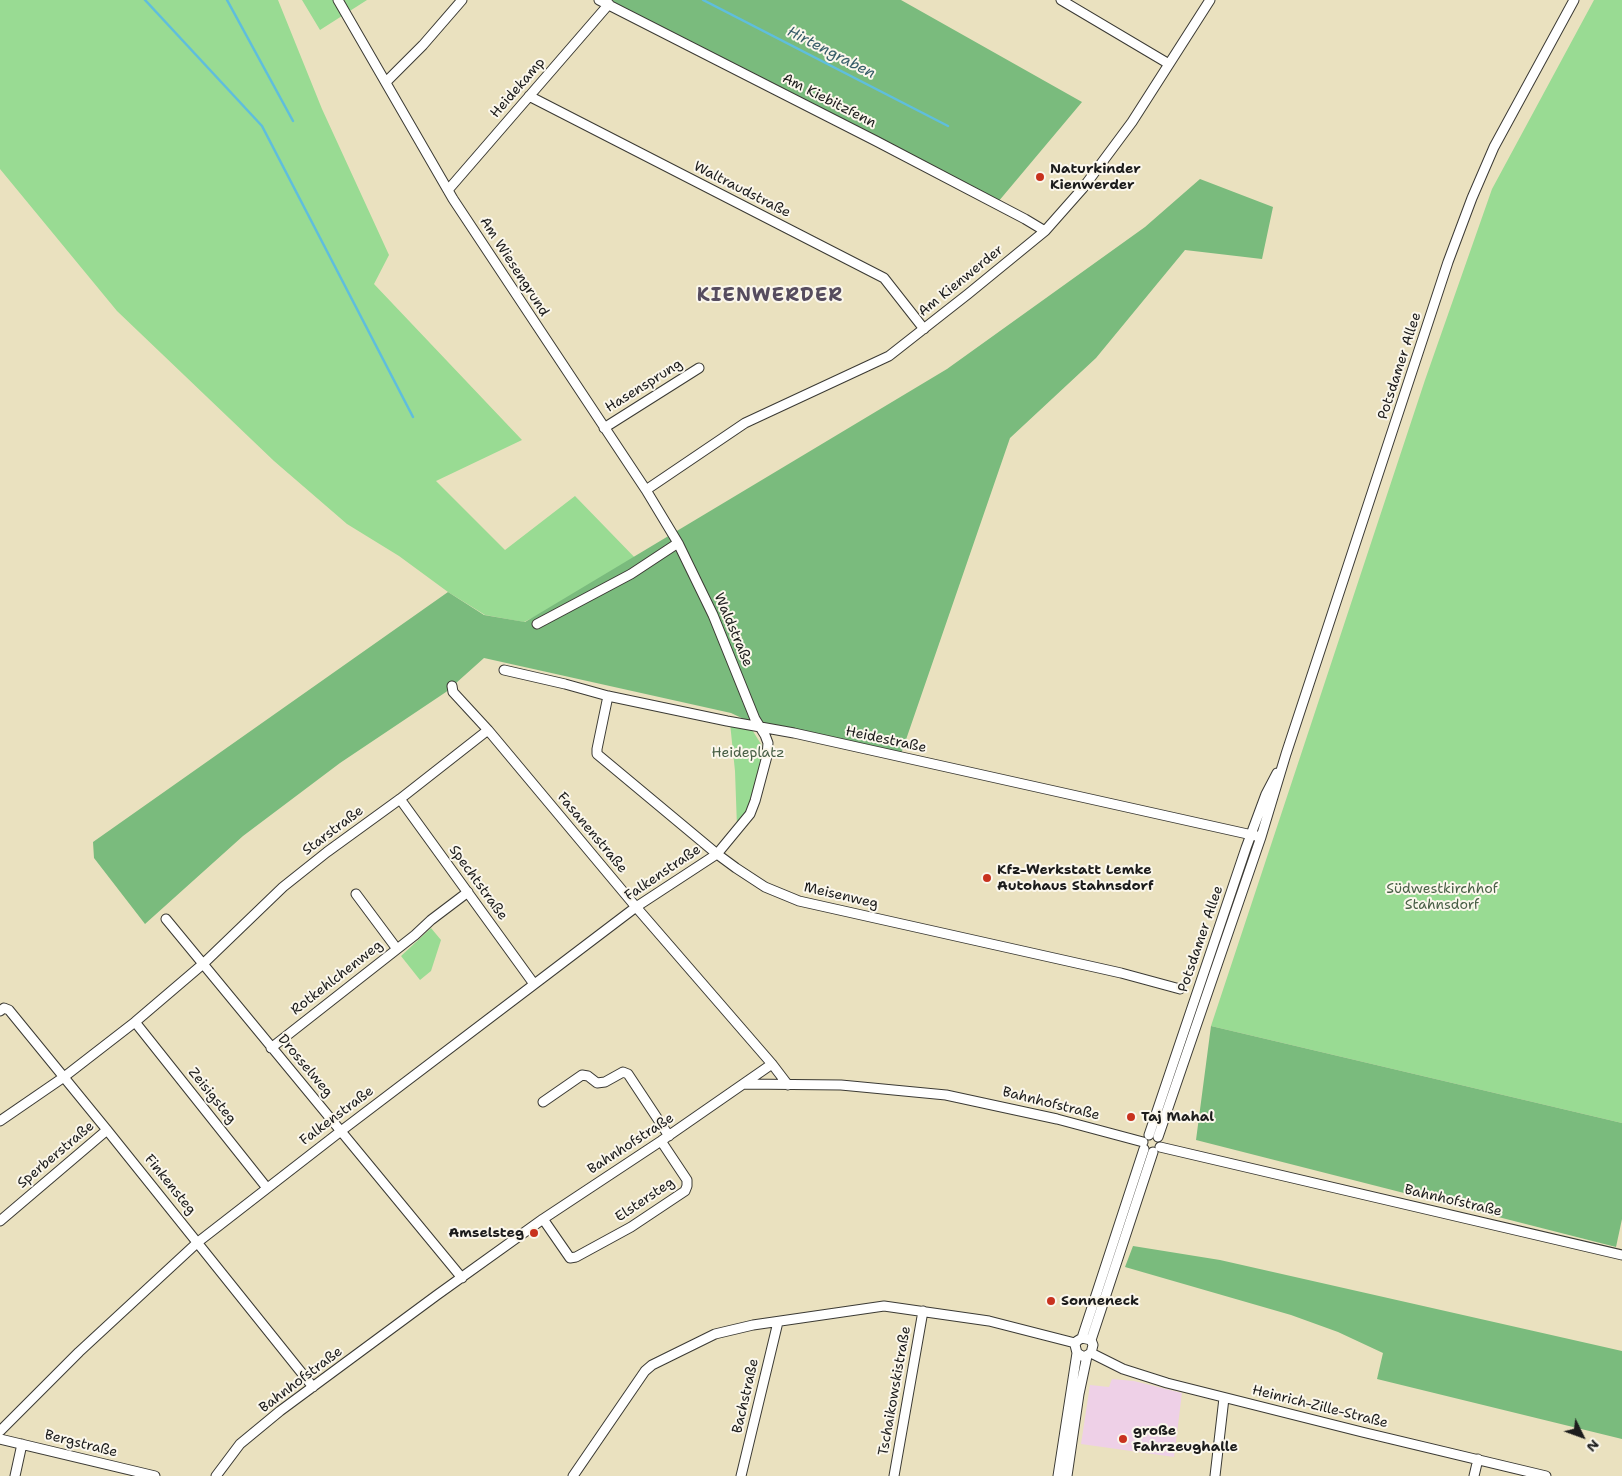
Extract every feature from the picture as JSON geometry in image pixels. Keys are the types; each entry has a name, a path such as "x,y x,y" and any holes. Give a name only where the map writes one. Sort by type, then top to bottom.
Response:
{"street":[{"name":"Am Wiesengrund","path":"338,0 453,199 646,490 678,543"},
{"path":"386,82 423,45 462,0"},
{"name":"Am Kiebitzfenn","path":"599,0 902,154 1045,231"},
{"path":"1061,0 1169,64"},
{"name":"Am Kienwerder","path":"646,490 744,423 889,356 1045,231 1083,188 1132,122 1210,0"},
{"name":"Potsdamer Allee","path":"1083,1340 1261,838 1286,754 1448,262 1494,147 1574,0"},
{"name":"Heidekamp","path":"448,190 609,4"},
{"name":"Waltraudstraße","path":"529,96 884,278 924,329"},
{"name":"Hasensprung","path":"604,428 699,368"},
{"path":"537,624 631,574 678,543"},
{"name":"Waldstraße","path":"678,543 713,615 755,719 761,728"},
{"name":"Heidestraße","path":"504,670 608,696 794,734 1261,838"},
{"name":"Fasanenstraße","path":"452,686 453,692 488,730 788,1085"},
{"name":"Meisenweg","path":"608,696 597,754 717,854 765,887 800,901 1114,972 1180,989"},
{"path":"717,854 750,814 755,801 767,756 768,743 766,735 761,728"},
{"name":"Starstraße","path":"0,1121 64,1077 136,1022 203,964 283,887 326,852 400,799 488,730"},
{"name":"Potsdamer Allee","path":"1151,1144 1251,835 1266,794 1286,754"},
{"name":"Spechtstraße","path":"400,799 534,984"},
{"name":"Falkenstraße","path":"0,1431 73,1358 198,1242 340,1130 636,907 717,854"},
{"name":"Rotkehlchenweg","path":"271,1048 468,892"},
{"name":"Rotkehlchenweg","path":"356,894 397,949"},
{"path":"166,919 203,964"},
{"name":"Drosselweg","path":"203,964 462,1278"},
{"name":"Finkensteg","path":"0,1011 4,1008 9,1010 314,1387"},
{"name":"Zeisigsteg","path":"136,1022 267,1188"},
{"path":"743,1084 772,1064"},
{"path":"543,1102 582,1075 588,1076 597,1083 605,1082 623,1072 628,1074 665,1139"},
{"name":"Bahnhofstraße","path":"216,1476 240,1444 314,1387 543,1219 665,1139 743,1084 841,1085 951,1096 1057,1119 1151,1144 1622,1255"},
{"name":"Sperberstraße","path":"0,1221 107,1130"},
{"name":"Elstersteg","path":"543,1219 570,1258 576,1257 631,1227 685,1191 687,1186 686,1180 665,1139"},
{"path":"573,1476 645,1371 652,1365 715,1334 778,1322 884,1306 989,1321 1083,1340 1093,1345 1079,1394 1068,1476"},
{"name":"Tschaikowskistraße","path":"894,1476 923,1311"},
{"name":"Bachstraße","path":"741,1476 778,1322"},
{"path":"1058,1476 1077,1353 1075,1348 1083,1340"},
{"path":"1077,1353 1081,1356 1089,1355"},
{"name":"Heinrich-Zille-Straße","path":"1089,1355 1123,1369 1224,1398 1546,1476"},
{"path":"1215,1476 1224,1398"},
{"name":"Bergstraße","path":"0,1440 155,1476"},
{"path":"15,1476 22,1444"},
{"path":"1474,1476 1478,1459"}],"shaded area":[{"path":"1112,1379 1134,1381 1182,1393 1174,1457 1081,1444 1090,1385 1109,1387"}],"green space":[{"path":"0,0 278,0 322,109 389,255 374,284 522,440 436,481 505,550 575,496 641,564 524,622 485,615 448,592 399,556 347,524 274,461 117,311 0,169"},
{"path":"302,0 367,0 320,30"},
{"path":"605,0 901,0 1082,102 998,202"},
{"name":"Südwestkirchhof Stahnsdorf","path":"1594,0 1622,0 1622,1123 1211,1026 1425,380 1492,189"},
{"path":"1200,179 1273,207 1262,259 1185,250 1096,358 1010,438 900,757 761,727 731,713 484,658 446,692 340,763 243,836 145,924 94,858 93,842 448,592 484,615 525,622 947,369 1145,227"},
{"name":"Heideplatz","path":"730,723 751,728 764,749 754,800 737,827 735,771"},
{"path":"431,928 441,940 431,971 420,980 401,956"},
{"path":"1211,1026 1622,1123 1622,1219 1616,1247 1196,1140"},
{"path":"1133,1246 1220,1260 1622,1351 1622,1439 1377,1379 1383,1353 1338,1332 1291,1315 1125,1267"}],"waterway":[{"path":"145,0 262,126 413,417"},
{"name":"Hirtengraben","path":"227,0 293,121"},
{"name":"Hirtengraben","path":"703,0 948,126"}],"place":[{"name":"Naturkinder Kienwerder","path":"1040,177"},
{"name":"Kfz-Werkstatt Lemke Autohaus Stahnsdorf","path":"987,878"},
{"name":"Taj Mahal","path":"1131,1117"},
{"name":"Amselsteg","path":"534,1233"},
{"name":"Sonneneck","path":"1051,1301"},
{"name":"große Fahrzeughalle","path":"1123,1439"}],"district":[{"name":"KIENWERDER","path":"770,296"}]}
